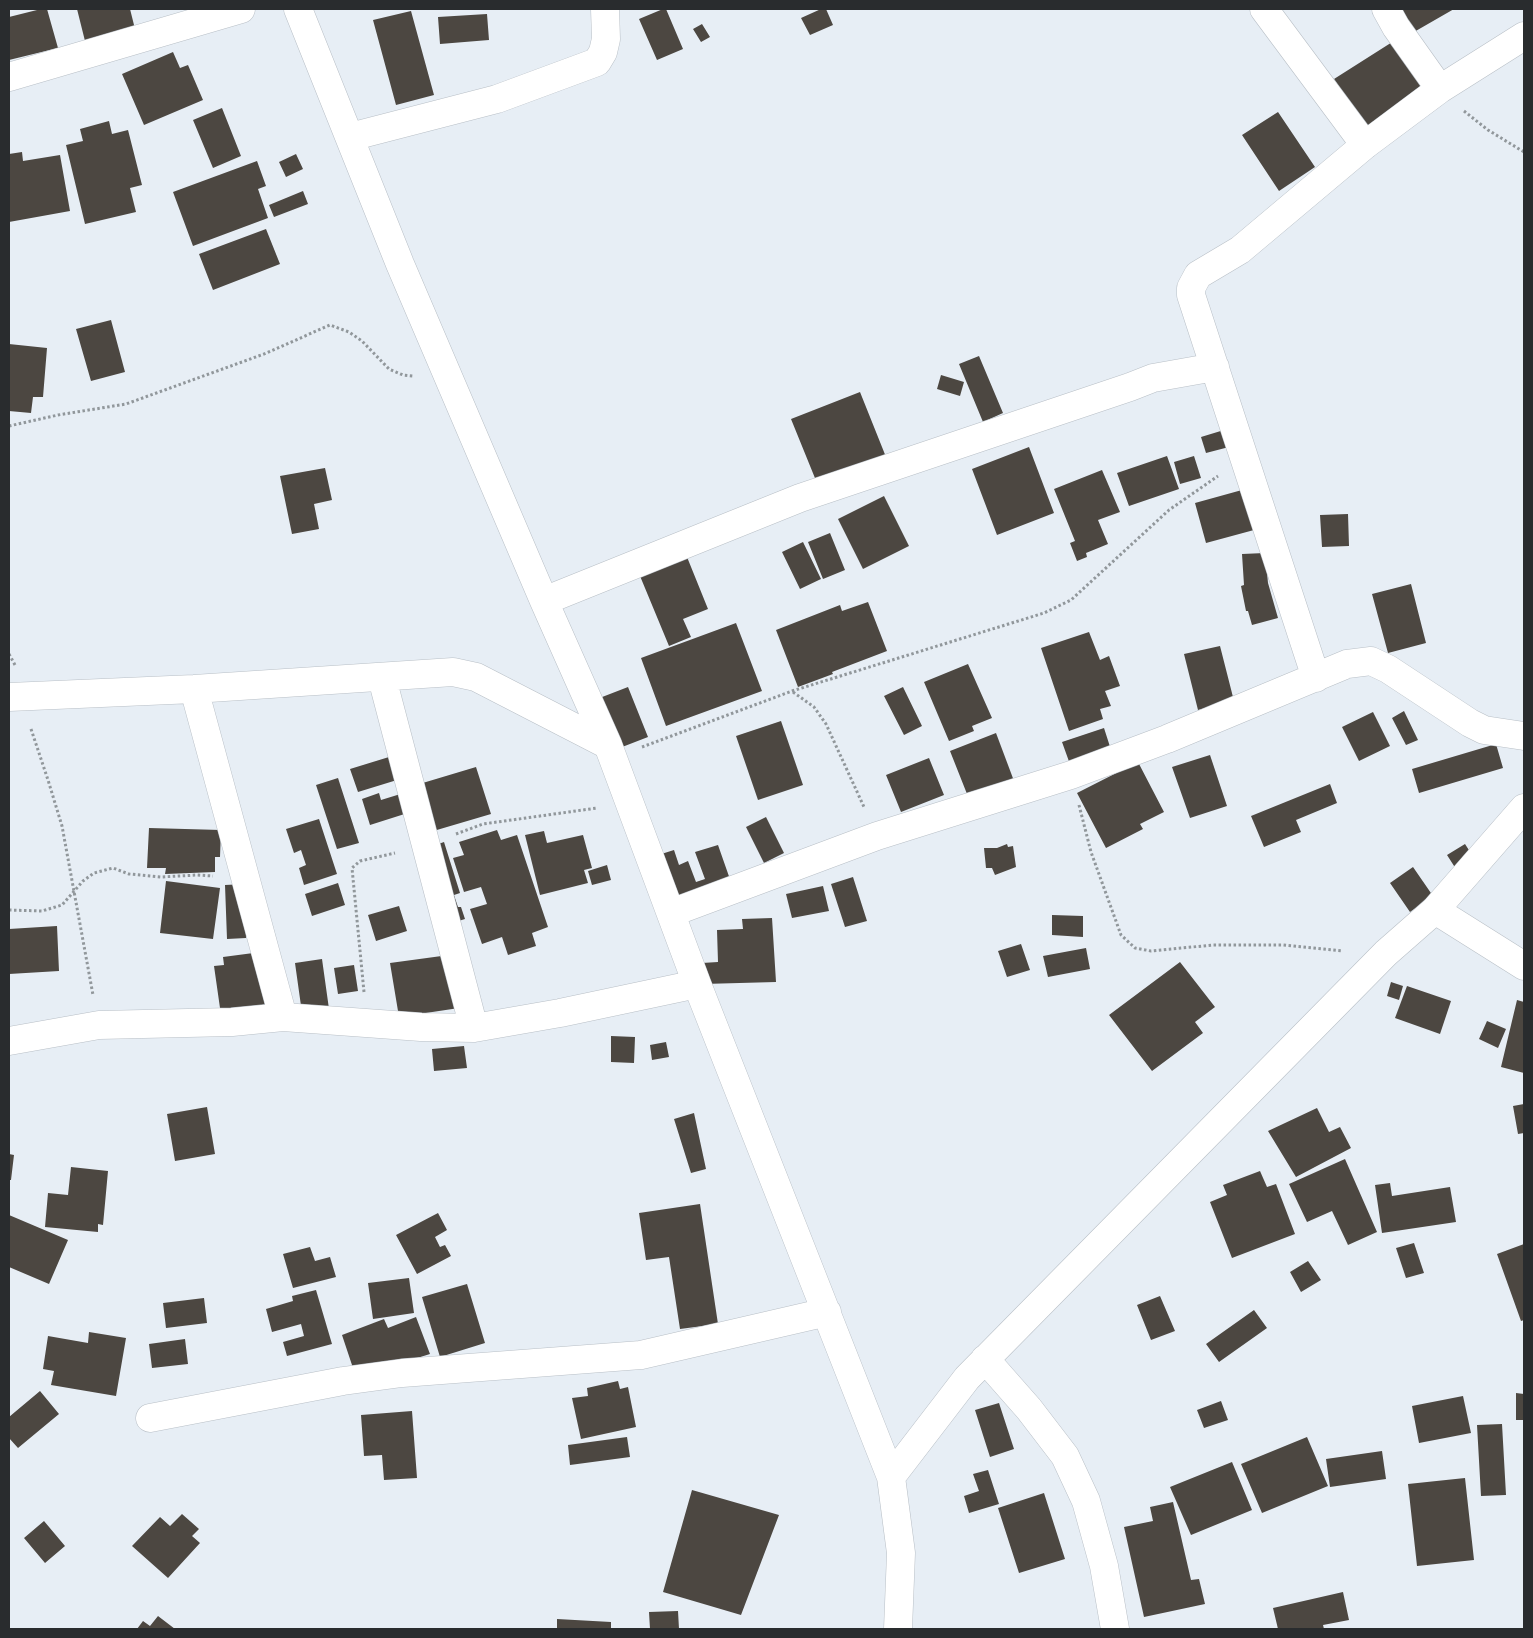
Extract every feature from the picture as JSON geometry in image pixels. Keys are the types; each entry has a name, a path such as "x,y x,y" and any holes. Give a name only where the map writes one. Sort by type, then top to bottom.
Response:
{"street":[{"path":"9,77 241,9"},
{"path":"298,9 400,264 544,601 611,752 697,984 891,1477 901,1553 898,1629"},
{"path":"350,137 497,99 597,62 603,52 606,39 605,9"},
{"path":"1264,9 1365,145"},
{"path":"1386,9 1396,27 1440,89"},
{"path":"1316,678 1191,296 1193,283 1198,276 1240,250 1365,145 1440,89 1524,36"},
{"path":"544,601 800,498 1130,388 1153,378 1216,368"},
{"path":"671,913 877,836 1071,774 1167,739 1347,664 1370,662 1388,669 1470,723 1484,730 1524,736"},
{"path":"15,696 194,689 453,672 476,677 611,752"},
{"path":"382,678 474,1028"},
{"path":"194,689 283,1017"},
{"path":"891,1477 967,1378 1386,952 1435,910 1524,808"},
{"path":"1435,910 1524,966"},
{"path":"9,1041 99,1025 232,1022 283,1017 421,1027 474,1028 560,1013 697,984"},
{"path":"150,1418 343,1381 402,1373 641,1355 827,1312"},
{"path":"985,1359 1028,1408 1065,1456 1086,1501 1104,1566 1115,1629"}],"path":[{"path":"1440,89 1488,130 1524,152"},
{"path":"9,426 58,415 126,404 264,354 330,325 348,332 362,341 389,369 403,375 449,378"},
{"path":"611,752 792,691 1044,613 1071,600 1169,510 1244,457"},
{"path":"792,691 814,707 826,724 877,836"},
{"path":"15,696 48,780 62,826 99,1025"},
{"path":"1071,774 1092,852 1121,935 1135,948 1151,951 1213,945 1283,945 1386,952"},
{"path":"367,1022 352,868 360,861 426,845 483,824 630,803"},
{"path":"9,910 42,910 62,905 83,881 94,873 113,868 129,874 161,877 223,876 241,862"}],"building":[{"path":"47,9 58,48 9,60 9,17"},
{"path":"77,9 130,9 136,33 86,45"},
{"path":"666,9 683,49 657,60 639,19"},
{"path":"821,9 826,9 833,25 810,35 801,18"},
{"path":"1400,9 1454,9 1414,32"},
{"path":"411,11 434,95 396,105 373,20"},
{"path":"487,14 489,40 440,44 438,17"},
{"path":"702,24 710,37 701,42 693,29"},
{"path":"1397,39 1407,66 1416,79 1420,75 1431,90 1367,130 1334,79"},
{"path":"173,52 180,68 188,65 203,100 144,125 122,74"},
{"path":"222,108 241,156 213,168 193,120"},
{"path":"1278,112 1315,167 1279,191 1242,135"},
{"path":"109,121 112,134 128,130 142,185 130,188 136,212 85,224 66,145 83,141 80,129"},
{"path":"22,152 23,161 60,155 70,211 9,222 9,154"},
{"path":"296,154 303,169 286,177 279,162"},
{"path":"257,161 266,186 258,189 268,218 193,246 173,192"},
{"path":"303,191 308,204 274,217 269,205"},
{"path":"266,229 280,264 213,290 199,254"},
{"path":"111,320 125,372 91,381 76,329"},
{"path":"9,344 47,348 43,397 33,397 31,413 9,411"},
{"path":"979,356 1003,413 983,422 959,364"},
{"path":"941,375 964,382 960,396 937,389"},
{"path":"860,392 888,462 819,488 791,419"},
{"path":"1224,430 1229,447 1206,453 1201,437"},
{"path":"1029,447 1054,513 997,535 972,469"},
{"path":"1167,456 1179,489 1129,506 1117,473"},
{"path":"1194,456 1201,478 1180,484 1174,462"},
{"path":"325,468 332,500 314,504 319,529 292,534 280,476"},
{"path":"1102,470 1120,512 1098,520 1108,544 1086,553 1087,557 1077,561 1070,543 1075,541 1054,489"},
{"path":"1242,490 1254,530 1206,543 1195,503"},
{"path":"884,496 909,546 863,569 838,519"},
{"path":"1348,514 1349,546 1322,547 1320,515"},
{"path":"830,533 845,570 823,579 808,542"},
{"path":"803,542 821,579 800,589 782,552"},
{"path":"1265,553 1268,583 1278,618 1252,625 1248,611 1246,611 1241,586 1244,585 1242,554"},
{"path":"687,557 708,609 683,619 691,637 669,646 640,576"},
{"path":"1411,584 1426,643 1388,653 1372,594"},
{"path":"868,602 887,651 798,687 776,630 840,605 842,611"},
{"path":"736,623 762,691 666,726 641,658"},
{"path":"1089,632 1100,660 1109,656 1120,686 1105,691 1111,706 1100,709 1103,719 1069,731 1041,648"},
{"path":"1220,646 1234,701 1198,710 1184,654"},
{"path":"968,664 992,718 972,726 974,731 949,741 924,682"},
{"path":"628,687 648,737 617,749 597,699"},
{"path":"903,687 922,726 904,735 884,696"},
{"path":"1404,711 1418,740 1406,745 1392,718"},
{"path":"1373,712 1390,746 1359,761 1342,727"},
{"path":"781,721 803,785 758,800 736,736"},
{"path":"1104,728 1112,753 1071,767 1062,742"},
{"path":"996,733 1014,781 969,799 950,751"},
{"path":"1496,744 1503,768 1419,793 1412,769"},
{"path":"1210,755 1227,806 1190,818 1172,767"},
{"path":"389,757 397,780 358,792 350,769"},
{"path":"929,758 944,795 901,812 886,775"},
{"path":"1138,762 1164,812 1140,824 1143,829 1106,848 1077,793"},
{"path":"476,767 491,814 430,832 416,785"},
{"path":"338,778 359,843 337,849 316,785"},
{"path":"1330,784 1337,803 1296,820 1301,832 1264,847 1251,816"},
{"path":"407,792 414,811 370,825 362,799 379,793 381,800"},
{"path":"766,817 784,853 764,863 746,827"},
{"path":"319,819 337,874 304,885 299,868 306,865 301,850 294,853 286,829"},
{"path":"149,828 221,830 220,857 215,857 215,872 165,874 166,868 147,868"},
{"path":"497,830 501,840 517,835 548,927 532,933 536,946 508,955 502,937 482,944 470,909 487,904 481,887 464,892 453,858 464,855 459,842"},
{"path":"544,831 547,843 583,835 592,868 584,870 588,883 540,895 525,835"},
{"path":"444,842 460,893 454,895 465,919 452,923 427,848"},
{"path":"1007,844 1008,847 1013,846 1016,867 995,875 992,868 986,868 984,848 997,848"},
{"path":"1465,844 1474,858 1456,869 1447,855"},
{"path":"718,845 732,885 673,905 655,856 674,850 679,865 688,861 696,882 705,879 695,852"},
{"path":"607,865 611,880 592,885 588,871"},
{"path":"1413,867 1433,896 1410,912 1390,883"},
{"path":"853,877 867,921 845,927 831,884"},
{"path":"166,881 220,888 213,939 160,933"},
{"path":"338,883 345,905 312,916 305,894"},
{"path":"245,884 246,938 227,939 225,885"},
{"path":"823,886 829,911 792,918 786,894"},
{"path":"399,906 407,931 376,941 368,915"},
{"path":"1052,915 1083,916 1083,937 1052,935"},
{"path":"772,918 776,982 703,984 702,963 718,962 717,930 743,929 742,919"},
{"path":"57,926 59,971 9,974 9,929"},
{"path":"1021,944 1030,970 1007,977 998,951"},
{"path":"1086,948 1090,969 1048,977 1043,956"},
{"path":"261,952 268,1010 221,1015 214,966 224,965 223,957"},
{"path":"449,955 459,1008 399,1017 390,963"},
{"path":"322,959 329,1009 302,1013 295,963"},
{"path":"1180,962 1215,1007 1195,1022 1203,1033 1152,1071 1109,1015"},
{"path":"354,965 358,991 338,994 334,968"},
{"path":"1391,982 1403,986 1399,1000 1387,996"},
{"path":"1407,986 1451,1001 1440,1034 1395,1018"},
{"path":"1517,1000 1524,1002 1524,1073 1501,1067"},
{"path":"1487,1021 1506,1029 1498,1048 1479,1039"},
{"path":"611,1036 635,1037 634,1063 611,1062"},
{"path":"666,1042 669,1057 652,1060 650,1045"},
{"path":"464,1046 467,1068 434,1071 432,1049"},
{"path":"1524,1104 1524,1133 1518,1134 1513,1106"},
{"path":"207,1107 215,1154 175,1161 167,1114"},
{"path":"1317,1108 1329,1132 1340,1127 1351,1148 1296,1177 1268,1131"},
{"path":"694,1113 706,1169 691,1173 674,1119"},
{"path":"9,1154 14,1155 11,1180 9,1180"},
{"path":"1345,1159 1377,1232 1348,1245 1332,1211 1307,1222 1289,1184"},
{"path":"71,1167 108,1171 103,1225 98,1224 98,1232 45,1227 48,1193 68,1195"},
{"path":"1260,1171 1267,1187 1276,1184 1295,1234 1232,1258 1210,1202 1227,1195 1223,1185"},
{"path":"1390,1183 1392,1196 1450,1187 1456,1222 1382,1233 1375,1185"},
{"path":"700,1204 718,1324 680,1329 669,1257 646,1260 639,1213"},
{"path":"438,1213 447,1230 435,1237 440,1247 445,1245 451,1256 417,1274 396,1235"},
{"path":"9,1215 68,1240 49,1284 9,1267"},
{"path":"1414,1243 1424,1273 1406,1278 1396,1248"},
{"path":"1524,1244 1524,1320 1521,1321 1497,1254"},
{"path":"310,1247 315,1261 330,1257 336,1277 293,1288 283,1254"},
{"path":"1308,1261 1321,1280 1301,1292 1290,1272"},
{"path":"409,1278 414,1313 373,1319 368,1283"},
{"path":"467,1284 485,1343 440,1357 422,1297"},
{"path":"316,1290 332,1344 287,1356 283,1342 304,1336 301,1324 272,1332 266,1309 293,1301 292,1296"},
{"path":"1160,1296 1175,1331 1151,1340 1137,1305"},
{"path":"204,1298 207,1323 166,1328 163,1303"},
{"path":"1254,1310 1267,1328 1219,1362 1206,1344"},
{"path":"416,1317 430,1354 356,1377 342,1335 384,1319 388,1328"},
{"path":"89,1332 126,1338 116,1396 51,1385 54,1371 43,1369 48,1336 88,1343"},
{"path":"185,1339 188,1364 152,1368 149,1344"},
{"path":"618,1381 620,1389 628,1387 636,1427 581,1439 572,1398 588,1396 587,1388"},
{"path":"40,1391 59,1414 18,1448 9,1438 9,1417"},
{"path":"1516,1393 1524,1394 1524,1420 1516,1420"},
{"path":"1463,1396 1471,1433 1419,1443 1412,1406"},
{"path":"1221,1401 1228,1420 1204,1428 1197,1410"},
{"path":"999,1403 1014,1449 990,1457 975,1410"},
{"path":"412,1411 417,1478 384,1480 382,1455 364,1456 361,1415"},
{"path":"1502,1424 1506,1495 1481,1496 1477,1425"},
{"path":"627,1437 630,1457 570,1465 568,1445"},
{"path":"1307,1437 1328,1486 1262,1513 1241,1464"},
{"path":"1382,1451 1386,1479 1330,1487 1326,1459"},
{"path":"1232,1462 1252,1510 1191,1535 1170,1487"},
{"path":"988,1470 999,1504 969,1513 964,1496 979,1491 973,1474"},
{"path":"1465,1478 1474,1560 1417,1566 1408,1484"},
{"path":"692,1490 779,1515 741,1615 663,1592"},
{"path":"1044,1493 1065,1559 1019,1573 998,1508"},
{"path":"1173,1502 1191,1580 1199,1579 1205,1604 1144,1617 1124,1527 1153,1521 1150,1507"},
{"path":"182,1514 199,1529 192,1536 200,1543 168,1578 132,1546 160,1517 170,1526"},
{"path":"44,1521 65,1546 45,1563 24,1538"},
{"path":"1343,1592 1349,1620 1323,1625 1324,1629 1278,1629 1273,1608"},
{"path":"678,1611 679,1629 650,1629 649,1612"},
{"path":"158,1616 175,1629 137,1629 143,1621 150,1626"},
{"path":"557,1619 611,1622 611,1629 557,1629"}]}
